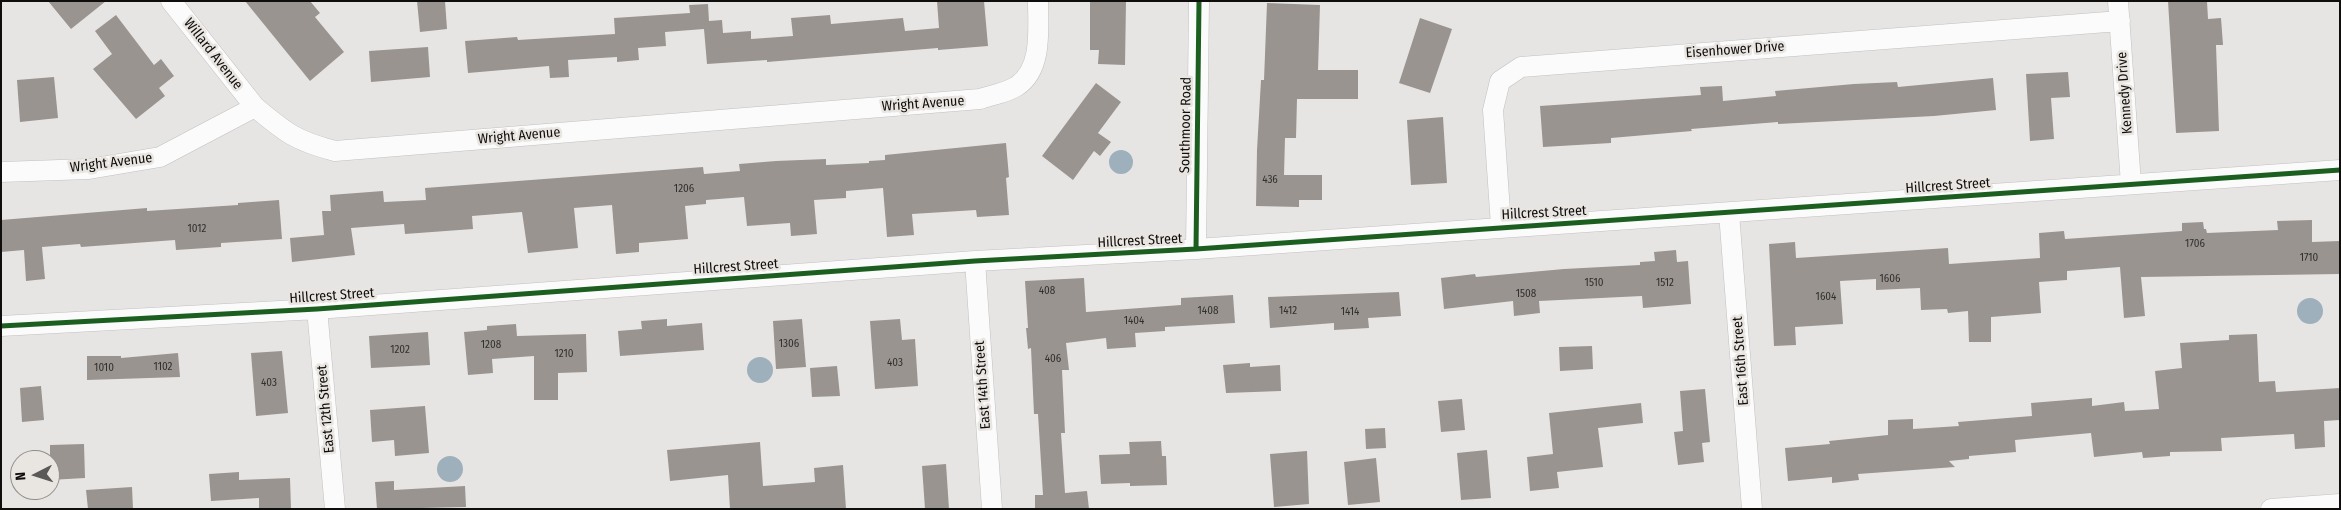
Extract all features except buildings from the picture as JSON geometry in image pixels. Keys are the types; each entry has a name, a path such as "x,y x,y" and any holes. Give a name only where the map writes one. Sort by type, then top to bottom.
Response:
{"street":[{"name":"Willard Avenue","path":"171,1 255,107"},
{"name":"Wright Avenue","path":"1,172 89,169 160,157 255,107 284,131 306,144 335,150 406,146 980,99 1017,86 1033,66 1038,49 1038,1"},
{"name":"Southmoor Road","path":"1196,249 1199,1"},
{"name":"Kennedy Drive","path":"2119,11 2131,184"},
{"name":"Eisenhower Drive","path":"1500,226 1493,110 1500,81 1521,66 2119,11"},
{"name":"Hillcrest Street","path":"1,326 317,309 975,261 1196,249 1500,226 1730,213 2340,170"},
{"name":"East 16th Street","path":"1730,213 1752,509"},
{"name":"East 14th Street","path":"975,261 992,509"},
{"name":"East 12th Street","path":"317,309 335,509"},
{"path":"2271,509 2340,504"}],"water":[{"path":"1116,150 1126,150 1133,157 1133,167 1126,174 1116,174 1109,167 1109,157"},
{"path":"2310,298 2319,302 2323,311 2319,320 2310,324 2301,320 2297,311 2301,302"},
{"path":"760,357 770,360 773,370 770,380 760,383 750,380 747,370 750,360"},
{"path":"450,456 459,460 463,469 459,478 450,482 441,478 437,469 441,460"}],"cycle path":[{"path":"1196,249 1199,1"},
{"path":"1,326 317,309 975,261 1196,249 2340,170"}]}
